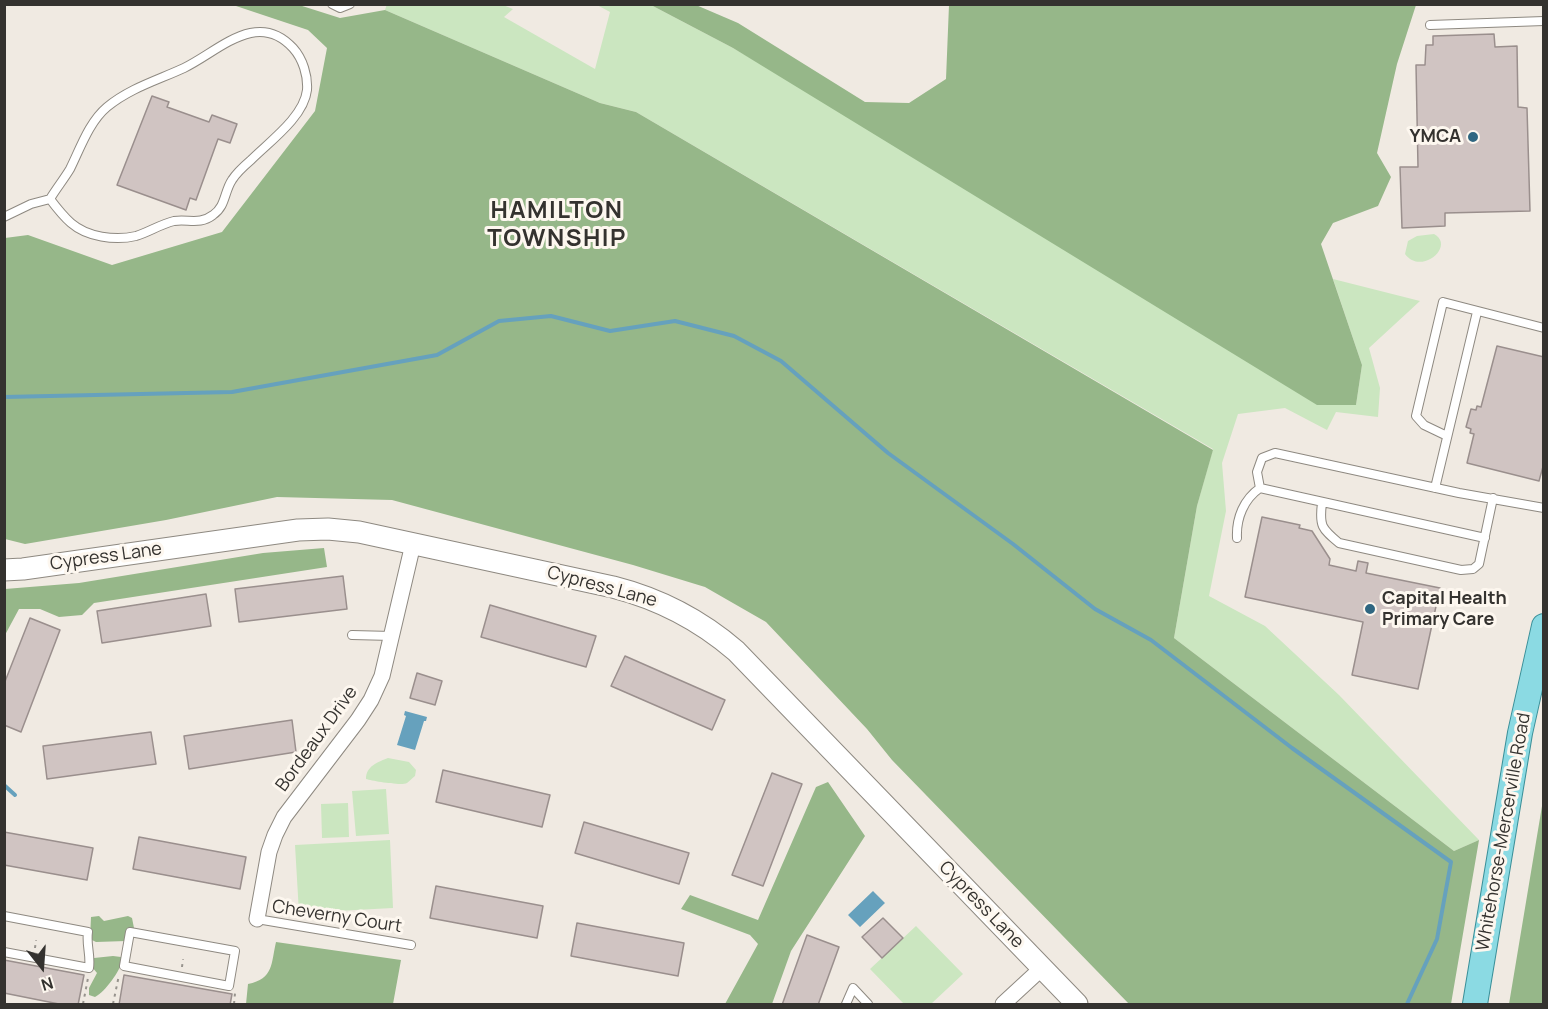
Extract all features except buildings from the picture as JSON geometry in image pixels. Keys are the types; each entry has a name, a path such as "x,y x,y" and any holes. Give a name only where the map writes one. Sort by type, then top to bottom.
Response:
{"main road":[{"name":"Whitehorse-Mercerville Road","path":"1475,1005 1520,733 1544,626"}],"street":[{"name":"Cypress Lane","path":"4,570 298,530 328,529 359,532 413,543 639,594 669,605 708,628 736,651 1077,1005"},
{"name":"Bordeaux Drive","path":"257,919 269,852 284,817 358,720 371,700 382,676 413,543"},
{"path":"1003,1005 1042,968"}],"lane":[{"path":"332,4 340,8 350,4"},
{"path":"1430,24 1544,21"},
{"path":"4,216 31,204 50,199 99,116 124,94 200,60 238,36 255,32 284,39 298,55 303,65 307,89 301,109 232,180 222,206 214,214 195,223 174,221 135,236 117,238 80,230 70,223 50,199"},
{"path":"1448,436 1424,425 1416,416 1443,302 1544,328"},
{"path":"1435,488 1477,312"},
{"path":"1260,488 1257,472 1262,458 1275,453 1435,488 1544,508"},
{"path":"1238,538 1237,529 1248,496 1260,488 1485,538"},
{"path":"1322,503 1320,519 1325,531 1340,543 1461,570 1473,569 1479,564 1493,498"},
{"path":"352,635 392,636"},
{"path":"4,916 88,932 86,942 91,957 87,967 4,952"},
{"name":"Cheverny Court","path":"257,919 411,945"},
{"path":"130,932 235,951 229,986 124,965 130,932"},
{"path":"846,1005 853,988 868,1005"}],"path":[{"path":"113,1005 118,976 124,965"},
{"path":"83,1005 88,977 87,967"}],"green space":[{"path":"387,4 503,5 513,9 504,17 595,69 610,12 597,5 651,5 733,48 1356,405 1362,365 1333,279 1420,301 1369,348 1380,388 1378,417 1336,412 1327,430 1285,408 1238,414 1222,463 1226,511 1209,596 1265,626 1339,695 1479,840 1454,851 1174,638 1197,506 1213,449 636,112 600,103 385,10"},
{"path":"233,5 299,5 340,18 385,10 600,103 636,112 1213,450 1197,506 1174,638 1454,851 1479,840 1451,1004 1129,1004 892,760 867,729 766,622 705,587 633,565 392,500 277,497 166,520 25,544 5,539 5,238 28,235 112,265 222,232 315,111 327,48 308,30"},
{"path":"651,5 696,5 738,23 865,102 909,103 946,79 949,5 1416,5 1397,64 1377,153 1391,177 1378,206 1333,223 1321,244 1362,365 1356,405 1317,405 733,48"},
{"path":"1434,234 1440,239 1441,245 1434,257 1419,262 1405,254 1408,241 1417,236"},
{"path":"324,548 327,567 94,603 82,615 59,617 40,609 19,609 5,635 5,589 79,583 263,553"},
{"path":"388,758 409,762 416,770 415,776 404,784 366,779 370,768"},
{"path":"828,782 865,836 791,951 772,1004 725,1004 758,944 750,935 681,909 690,895 758,920 816,787"},
{"path":"386,789 389,834 356,836 352,791"},
{"path":"1543,800 1543,1004 1509,1004"},
{"path":"348,803 349,837 322,838 321,804"},
{"path":"390,840 393,908 299,913 295,845"},
{"path":"99,916 104,921 128,916 132,918 134,928 128,931 126,941 96,942 90,939 91,917"},
{"path":"916,926 963,974 931,1004 904,1004 870,969"},
{"path":"276,942 401,960 393,1004 246,1004 248,984 256,982 267,974 272,963"},
{"path":"121,957 123,960 115,975 99,994 95,997 89,995 89,988 97,973 92,967 94,958"}],"water":[{"path":"405,711 427,717 415,750 397,745 406,716"},
{"path":"873,891 885,903 860,927 848,915"}],"waterway":[{"path":"4,397 232,392 437,355 499,321 551,316 610,331 675,321 734,336 781,361 888,453 1013,544 1095,609 1151,640 1292,748 1451,862 1437,939 1407,1004"},
{"path":"4,785 15,795"}],"place":[{"name":"YMCA","path":"1473,137"},
{"name":"Capital Health Primary Care","path":"1370,609"}],"district":[{"name":"HAMILTON TOWNSHIP","path":"557,225"}]}
